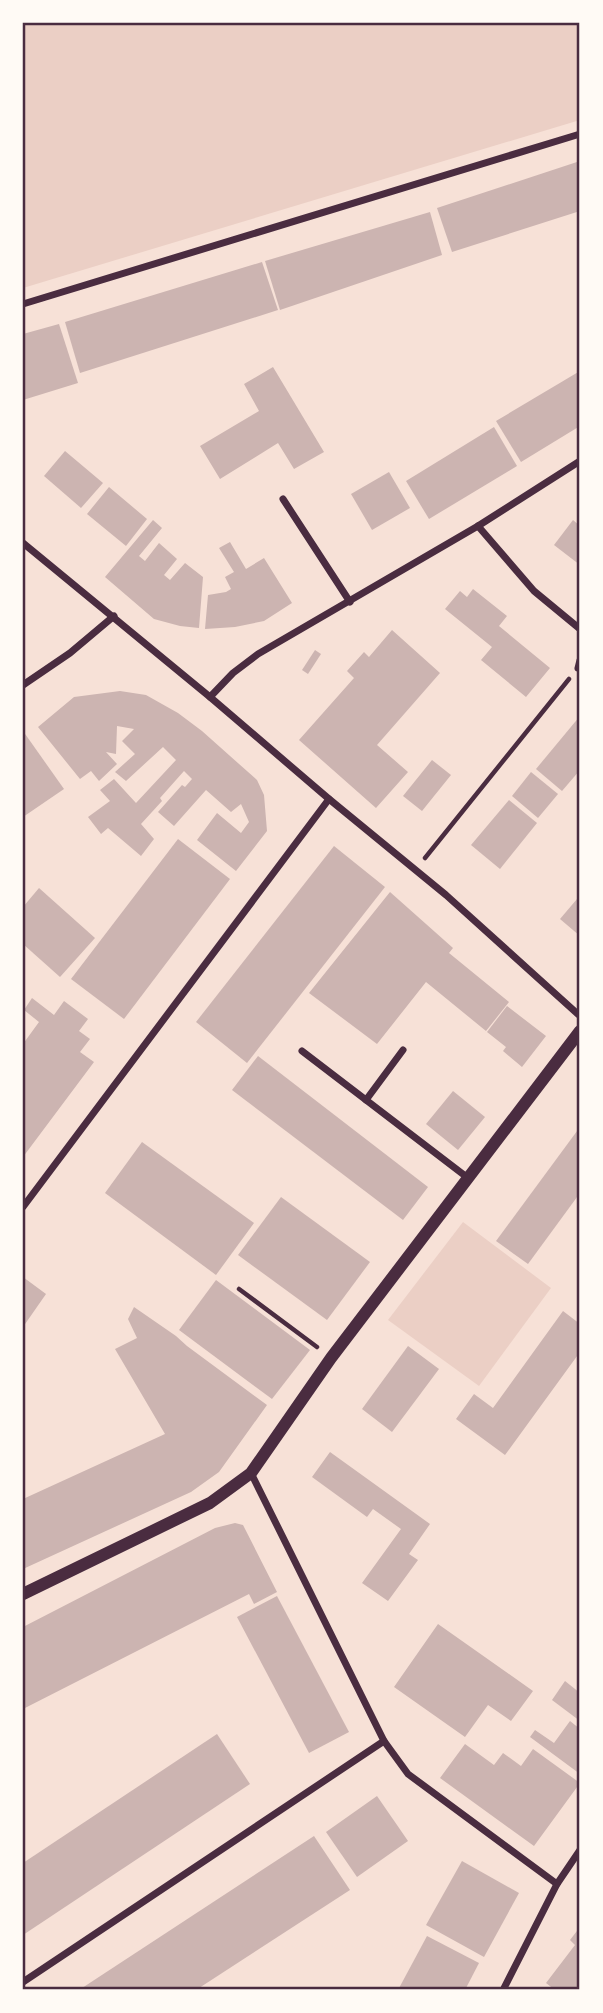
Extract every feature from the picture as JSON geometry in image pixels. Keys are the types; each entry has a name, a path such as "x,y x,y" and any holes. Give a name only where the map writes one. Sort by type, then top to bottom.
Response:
{"street":[{"path":"23,304 580,134"},
{"path":"210,697 233,673 258,654 478,526 580,461"},
{"path":"283,499 350,602"},
{"path":"478,526 534,591 580,629"},
{"path":"23,543 446,895 580,1016"},
{"path":"23,685 70,653 114,616"},
{"path":"23,1207 329,799"},
{"path":"23,1594 210,1503 251,1473 331,1358 580,1031"},
{"path":"366,1100 403,1050"},
{"path":"302,1051 468,1178"},
{"path":"251,1473 384,1741 408,1774 557,1884"},
{"path":"23,1982 384,1741"},
{"path":"503,1990 557,1884 580,1850"}],"path":[{"path":"416,870 579,664"},
{"path":"240,1289 331,1358"}],"shaded area":[{"path":"23,23 580,23 580,120 23,288"},
{"path":"463,1222 551,1288 479,1386 388,1320"}],"building":[{"path":"580,161 580,211 452,252 437,208"},
{"path":"430,212 442,255 280,310 265,261"},
{"path":"262,262 278,310 80,373 65,322"},
{"path":"59,324 78,383 23,400 23,334"},
{"path":"273,367 324,452 294,469 278,443 220,479 200,446 259,411 244,384"},
{"path":"580,371 580,426 521,462 496,421"},
{"path":"494,427 517,466 429,519 406,481"},
{"path":"65,451 103,483 81,508 44,476"},
{"path":"389,472 410,508 372,530 351,494"},
{"path":"109,487 147,519 126,546 87,514"},
{"path":"153,520 162,528 139,556 145,561 159,543 177,559 164,575 170,580 185,563 203,577 199,628 154,619 105,577"},
{"path":"573,520 580,526 580,565 554,545"},
{"path":"230,542 246,569 264,558 292,603 264,621 205,629 208,595 231,589 225,577 234,572 219,548"},
{"path":"473,589 507,616 499,626 550,668 526,697 481,660 492,647 445,609 460,591 467,597"},
{"path":"392,630 440,673 377,745 408,772 376,808 299,740 354,678 347,671 364,652 369,657"},
{"path":"315,650 321,654 308,674 302,670"},
{"path":"120,691 146,695 178,713 257,780 264,795 267,831 236,871 197,840 217,813 241,833 249,822 241,804 231,812 206,790 174,826 158,812 182,785 185,787 192,779 184,771 141,824 154,839 141,856 108,828 101,834 88,817 110,801 100,790 114,779 136,803 176,760 163,747 126,781 115,772 135,754 122,741 134,729 117,726 116,754 106,752 117,764 99,781 91,771 80,779 38,727 74,697"},
{"path":"580,716 580,770 562,791 536,769"},
{"path":"23,731 64,789 23,817"},
{"path":"432,760 451,775 422,811 403,796"},
{"path":"531,772 558,794 538,818 512,796"},
{"path":"509,800 537,823 500,869 471,845"},
{"path":"178,839 230,879 124,1019 71,979"},
{"path":"334,846 385,887 247,1063 196,1022"},
{"path":"39,888 95,938 60,977 23,944 23,907"},
{"path":"390,892 453,948 449,953 509,1002 486,1031 426,982 377,1044 309,993"},
{"path":"577,899 580,902 580,936 560,919"},
{"path":"32,998 54,1015 64,1001 88,1019 79,1031 90,1039 80,1052 94,1062 23,1157 23,1044 39,1022 24,1010"},
{"path":"507,1006 546,1036 522,1067 503,1051 506,1047 487,1032"},
{"path":"258,1056 428,1187 403,1220 232,1090"},
{"path":"453,1091 485,1117 458,1150 426,1124"},
{"path":"580,1127 580,1193 528,1264 496,1241"},
{"path":"142,1142 254,1223 216,1275 105,1193"},
{"path":"281,1197 370,1262 327,1320 238,1255"},
{"path":"23,1277 46,1294 23,1327"},
{"path":"216,1280 310,1350 272,1399 179,1330"},
{"path":"134,1307 267,1405 219,1472 191,1492 23,1569 23,1499 165,1434 115,1349 137,1338 128,1319"},
{"path":"563,1311 580,1324 580,1352 505,1455 456,1419 474,1394 493,1408"},
{"path":"408,1346 439,1369 392,1432 362,1409"},
{"path":"330,1452 430,1524 409,1554 418,1560 388,1601 362,1583 401,1529 373,1509 367,1517 312,1477"},
{"path":"235,1523 243,1525 277,1592 254,1604 249,1594 23,1709 23,1627 215,1528"},
{"path":"277,1596 349,1732 309,1753 237,1617"},
{"path":"438,1624 533,1691 511,1721 488,1705 465,1737 394,1687"},
{"path":"565,1681 580,1693 580,1721 552,1700"},
{"path":"570,1721 580,1729 580,1774 530,1737 535,1730 554,1743"},
{"path":"217,1734 250,1784 23,1935 23,1863"},
{"path":"465,1744 494,1765 503,1753 521,1766 533,1749 580,1783 534,1846 440,1778"},
{"path":"377,1796 408,1841 357,1877 326,1832"},
{"path":"314,1836 350,1890 196,1990 79,1990"},
{"path":"462,1861 519,1893 484,1957 426,1925"},
{"path":"580,1927 580,1990 555,1990 546,1983 575,1945 570,1940"},
{"path":"427,1936 479,1963 465,1990 398,1990"}]}
